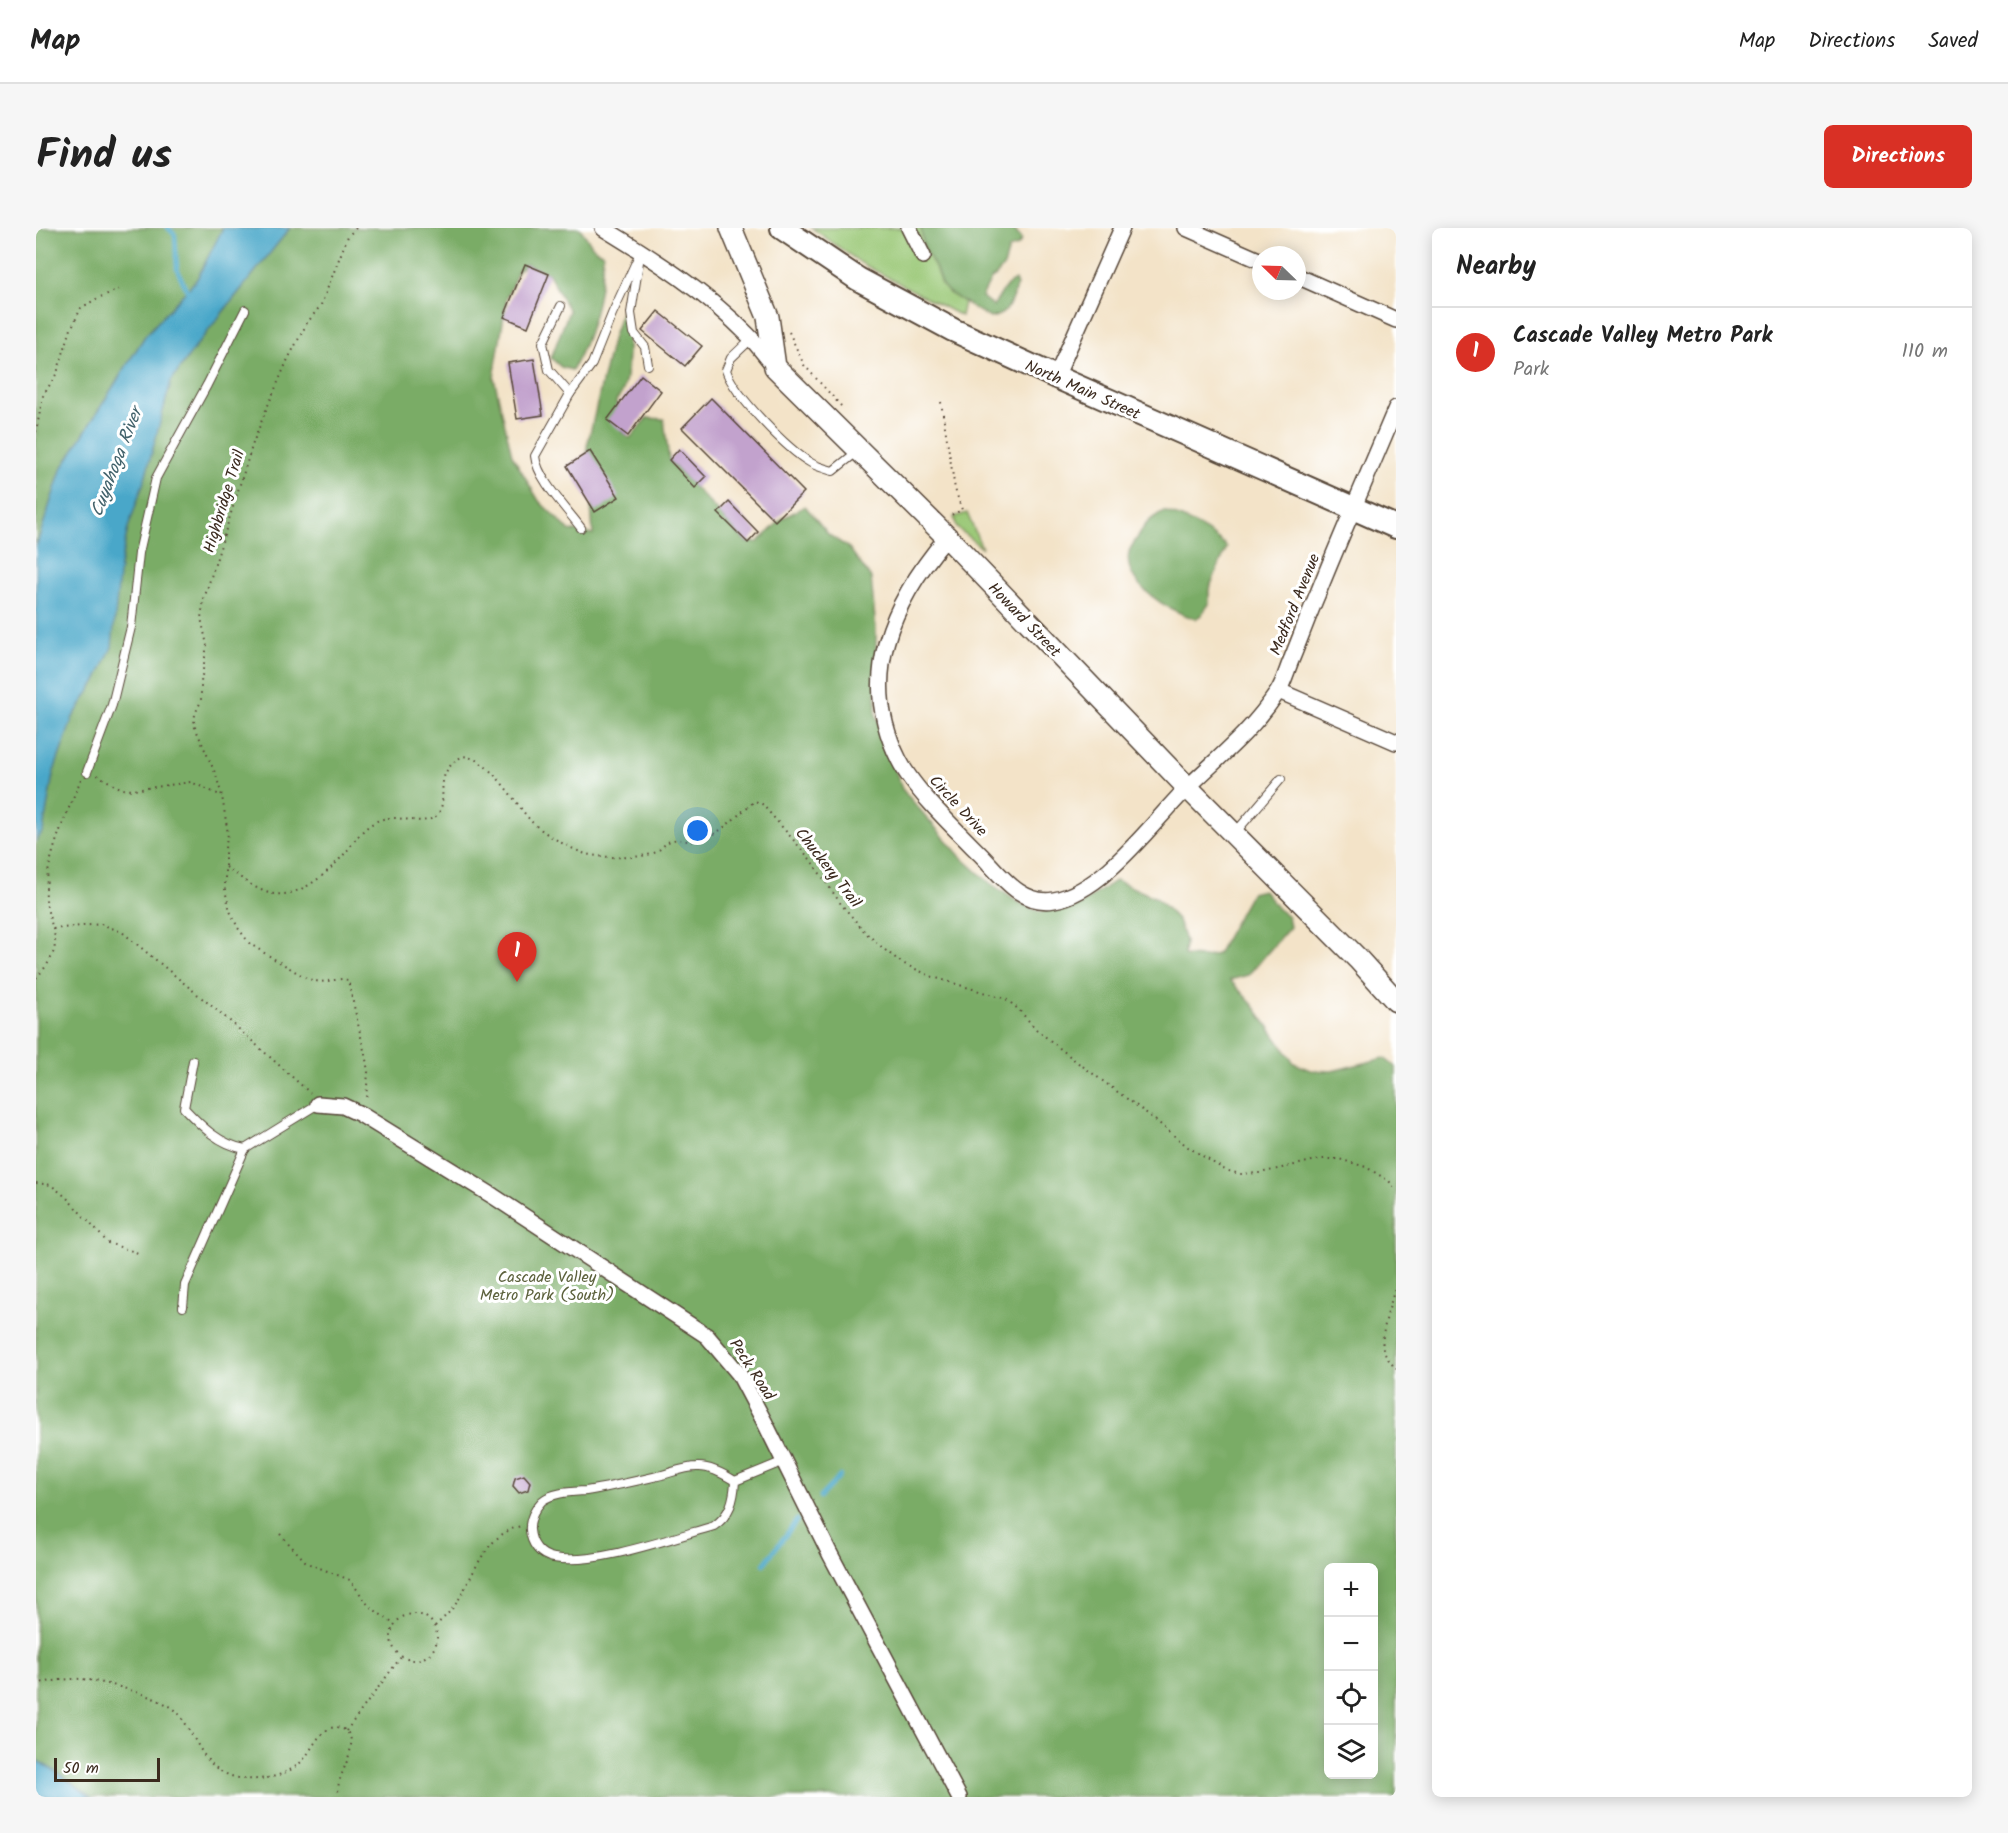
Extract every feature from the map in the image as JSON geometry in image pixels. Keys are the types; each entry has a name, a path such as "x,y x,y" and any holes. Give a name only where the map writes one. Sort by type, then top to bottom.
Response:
{"main road":[{"path":"731,228 768,317 775,367"},
{"name":"North Main Street","path":"782,228 858,279 953,330 1396,527"},
{"name":"Howard Street","path":"775,367 947,537 1187,787 1358,958 1396,1001"}],"street":[{"name":"Howard Street","path":"603,228 641,251 691,287 751,339 775,367"},
{"path":"909,228 923,256"},
{"path":"1056,377 1122,228"},
{"path":"1186,228 1252,257"},
{"path":"1306,280 1396,320"},
{"name":"Medford Avenue","path":"1187,787 1224,756 1279,691 1396,408"},
{"name":"Circle Drive","path":"947,537 917,573 906,592 883,654 881,689 887,728 899,761 954,828 1012,887 1026,897 1042,901 1054,900 1068,896 1096,879 1133,848 1187,787"},
{"path":"1279,691 1396,742"},
{"name":"Peck Road","path":"318,1104 343,1106 360,1114 493,1196 707,1336 739,1374 830,1554 959,1797"}],"lane":[{"path":"641,251 631,313 634,333 645,347 648,365"},
{"path":"581,528 542,475 536,465 536,456 570,394 591,364 641,251"},
{"path":"561,306 543,343 549,370 570,394"},
{"path":"87,772 112,705 131,627 139,553 156,478 245,310"},
{"path":"751,339 731,358 726,370 729,381 765,424 810,462 833,471 859,450"},
{"path":"1234,834 1281,779"},
{"path":"193,1061 184,1108 218,1139 231,1146 245,1149"},
{"path":"183,1307 184,1285 245,1149 318,1104"},
{"path":"735,1481 784,1461"},
{"path":"696,1467 719,1472 735,1481 735,1493 725,1518 714,1526 605,1555 572,1559 552,1558 541,1552 534,1545 530,1536 530,1524 534,1512 549,1496 602,1489 696,1467"}],"path":[{"name":"Highbridge Trail","path":"226,867 227,827 222,796 216,775 194,725 195,714 201,701 201,682 207,645 201,618 204,599 262,421 288,359 307,323 321,305 348,236 356,228"},
{"path":"36,432 43,396 57,373 70,329 81,308 122,288"},
{"path":"786,326 804,365 843,408"},
{"path":"941,402 955,489 962,510 948,516"},
{"name":"Chuckery Trail","path":"226,867 252,886 270,893 286,894 305,886 323,877 368,826 383,819 430,820 438,814 442,804 441,789 444,776 455,760 463,756 475,760 491,772 510,791 532,822 539,828 585,854 632,857 654,853 670,841 699,842 735,818 755,801 762,804 794,839 841,904 865,932 885,950 902,963 933,977 1006,999 1037,1030 1077,1062 1188,1147 1225,1170 1240,1174 1260,1173 1321,1159 1339,1160 1366,1167 1389,1181 1396,1190"},
{"path":"36,978 52,957 56,945 46,890 53,855 68,809 81,778 87,772 95,773 122,789 133,790 191,782 222,796"},
{"path":"226,867 225,890 230,911 238,928 250,944 308,979 320,982 348,980 368,1072 366,1100 360,1114"},
{"path":"53,929 101,924 122,932 285,1069 307,1089 318,1104"},
{"path":"36,1183 51,1185 66,1197 108,1243 141,1254"},
{"path":"1396,1284 1383,1337 1383,1348 1396,1369"},
{"path":"435,1626 459,1599 477,1563 487,1550 500,1537 516,1527 530,1524"},
{"path":"279,1534 307,1563 350,1580 369,1606 395,1625"},
{"path":"412,1614 425,1617 435,1626 437,1639 432,1652 414,1661 401,1657 392,1646 392,1631 395,1625 399,1619 412,1614"},
{"path":"346,1731 401,1657"},
{"path":"36,1683 82,1679 154,1697 179,1712 208,1760 221,1772 239,1778 257,1779 275,1776 303,1760 324,1732 333,1728 346,1731"},
{"path":"338,1797 340,1780 349,1759 350,1739 346,1731"}],"green space":[{"path":"36,228 223,228 197,279 145,336 61,470 36,547"},
{"name":"Cascade Valley Metro Park (South)","path":"290,228 580,228 593,247 603,254 598,299 590,329 572,370 561,367 551,358 569,311 549,274 526,264 518,271 507,297 494,378 512,455 539,501 569,530 593,534 587,446 613,336 623,307 628,336 627,363 622,393 616,401 622,432 630,438 647,418 664,419 669,460 747,543 758,542 783,518 805,506 829,535 849,548 871,578 876,630 876,715 902,789 961,857 990,883 1018,902 1040,912 1080,905 1116,880 1156,898 1178,920 1185,941 1184,956 1205,957 1217,954 1251,893 1263,890 1278,909 1288,916 1290,927 1248,975 1230,980 1254,1006 1294,1063 1310,1070 1332,1071 1384,1058 1396,1067 1396,1797 91,1797 36,1760 36,841 43,831 53,774 73,717 96,681 128,528 145,478 171,381 199,342"},
{"path":"812,228 921,228 924,247 941,284 949,293 964,302 961,316 861,263"},
{"path":"921,228 1013,228 1022,240 1017,246 1009,249 1004,266 991,279 982,297 993,306 1007,285 1015,280 1017,285 1011,302 1002,314 990,318 949,293 941,284 924,247"},
{"path":"1164,511 1198,526 1227,547 1209,589 1209,604 1196,619 1174,610 1150,595 1140,586 1129,564 1130,550 1142,530 1150,520"},
{"path":"967,513 982,548 957,528 954,517"}],"water":[{"name":"Cuyahoga River","path":"223,228 290,228 199,342 171,381 145,478 128,528 120,565 112,647 96,681 73,717 53,774 43,831 36,841 36,547 61,470 145,336 197,279"},
{"path":"36,1760 55,1771 91,1797 36,1797"}],"building":[{"path":"525,264 549,274 528,327 504,317"},
{"path":"658,311 702,346 685,366 642,331"},
{"path":"534,359 543,415 517,419 508,363"},
{"path":"641,375 661,391 628,436 607,420"},
{"path":"711,398 804,492 775,521 682,428"},
{"path":"679,449 706,477 695,488 669,460"},
{"path":"590,451 619,497 595,512 567,466"},
{"path":"729,502 758,532 748,543 718,513"},
{"path":"524,1475 530,1482 528,1490 519,1493 513,1486 515,1478"}],"waterway":[{"path":"168,228 175,235 177,269 189,295"},
{"path":"820,1497 840,1476"},
{"path":"764,1564 797,1520"}],"place":[{"name":"Cascade Valley Metro Park","path":"517,982"}]}
